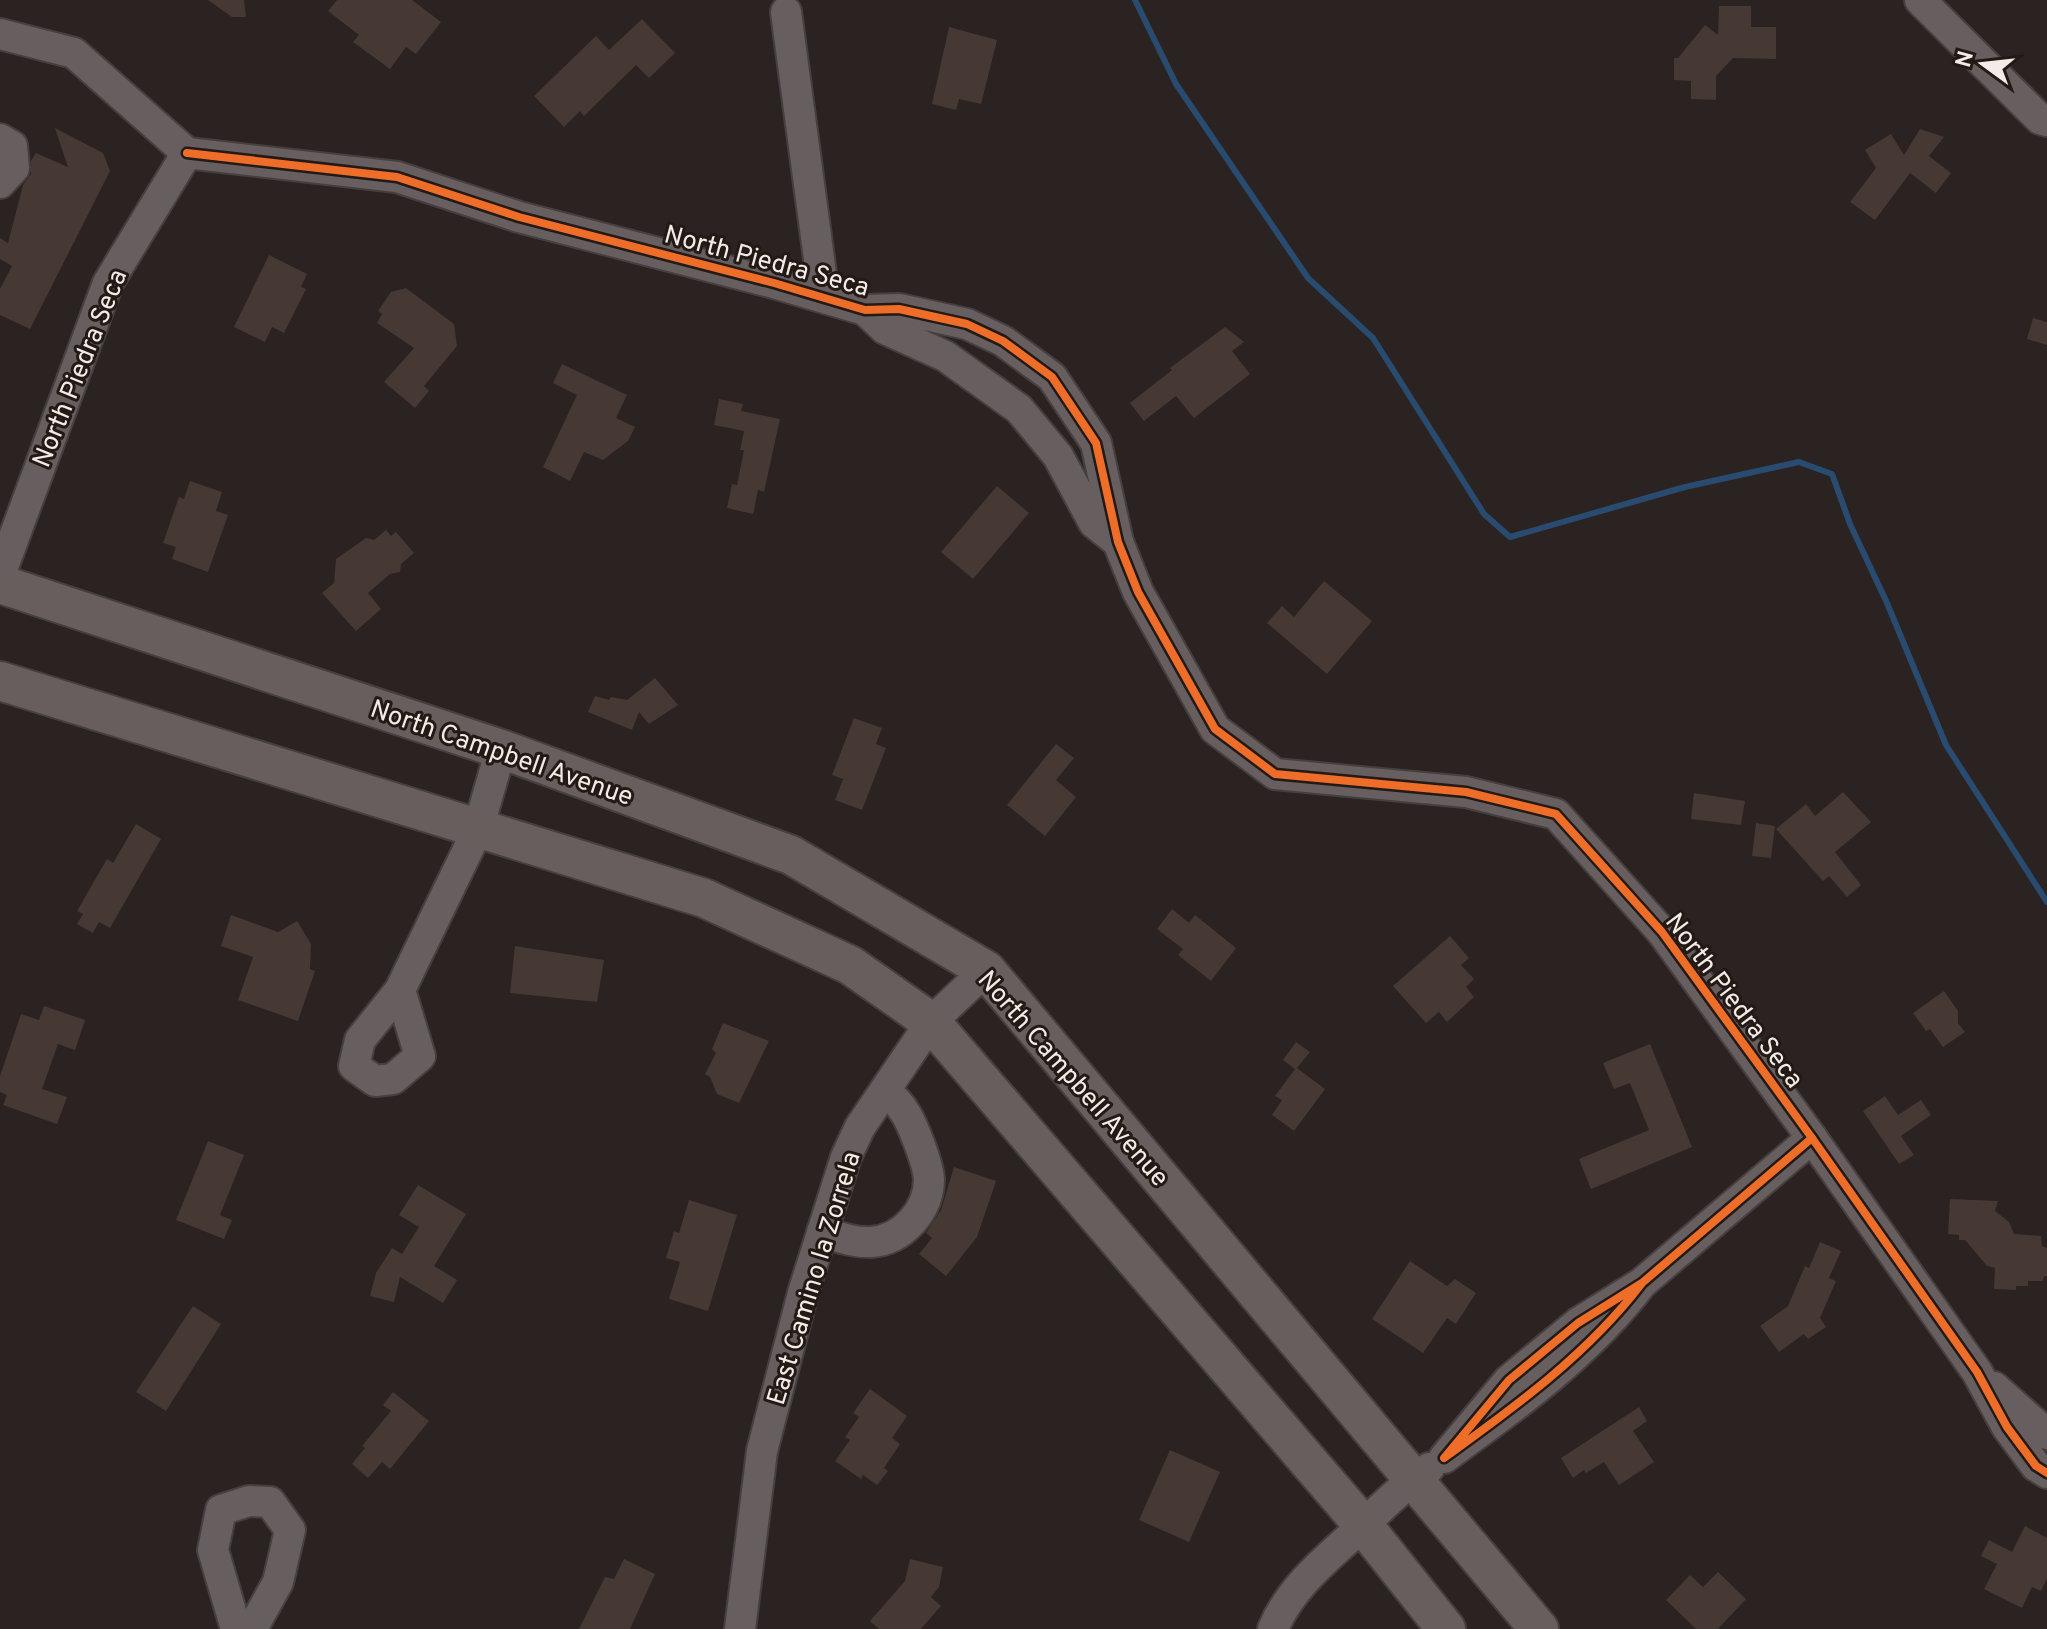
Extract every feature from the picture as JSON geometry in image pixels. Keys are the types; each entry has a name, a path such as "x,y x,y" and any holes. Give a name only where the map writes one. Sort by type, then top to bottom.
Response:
{"main road":[{"name":"North Campbell Avenue","path":"0,584 501,749 791,855 986,970 1429,1468 1539,1629"},
{"path":"0,681 704,898 850,965 931,1022 1363,1525 1446,1629"}],"street":[{"path":"1920,0 2045,127"},
{"path":"786,12 824,296"},
{"path":"0,34 74,53 187,153"},
{"path":"0,139 12,146 14,168 0,183"},
{"name":"North Piedra Seca","path":"0,575 108,283 187,153 397,177 519,217 824,296 865,310 899,309 967,324 1003,341 1052,377 1096,443 1118,542 1138,592 1215,729 1275,774 1466,792 1556,814 1662,932 1977,1372 2007,1427 2036,1466 2047,1473"},
{"name":"North Piedra Seca","path":"865,310 885,329 945,356 1019,409 1058,456 1094,523 1118,542"},
{"path":"400,990 478,829 501,749"},
{"name":"East Camino la Zorrela","path":"740,1629 762,1451 803,1293 846,1157 860,1127 931,1022 986,970"},
{"path":"822,1232 874,1242 893,1237 911,1223 922,1208 929,1179 926,1160 906,1112 885,1091"},
{"path":"1273,1629 1287,1603 1308,1577 1429,1468 1509,1380 1578,1323 1642,1283 1812,1138"},
{"name":"North Piedra Seca","path":"1977,1372 2047,1434"},
{"path":"236,1629 213,1550 221,1510 249,1501 270,1502 290,1530 278,1582 252,1629"}],"building":[{"path":"208,0 244,0 246,17 232,17"},
{"path":"337,0 412,0 441,22 416,54 406,47 390,69 353,42 359,35 328,11"},
{"path":"1719,6 1751,6 1751,27 1776,27 1776,59 1733,58 1716,76 1716,100 1691,99 1691,81 1674,80 1674,58 1678,58 1705,25 1718,35"},
{"path":"642,19 675,53 649,78 636,65 584,116 580,111 564,127 534,96 596,36 609,50"},
{"path":"949,27 997,40 981,104 959,99 956,110 932,104"},
{"path":"55,128 103,153 110,171 30,329 0,315 0,289 12,266 0,259 0,238 8,243 23,185 31,174 31,161 36,153 68,167"},
{"path":"1920,129 1944,137 1929,156 1951,173 1936,193 1910,173 1875,220 1850,202 1876,168 1865,150 1891,134 1904,155"},
{"path":"269,255 307,274 301,287 306,289 284,333 272,327 265,342 234,327"},
{"path":"406,288 454,324 457,346 424,386 429,391 415,408 384,382 414,348 377,323 382,314 378,311 391,292"},
{"path":"2033,318 2047,322 2047,345 2027,339"},
{"path":"1225,327 1244,342 1232,351 1250,374 1194,418 1176,396 1144,421 1130,403"},
{"path":"562,364 627,395 616,418 635,427 628,441 603,460 584,452 570,481 543,467 577,395 553,383"},
{"path":"719,399 743,404 741,411 780,419 764,492 758,490 753,514 727,508 732,484 737,485 744,450 740,450 744,431 714,425"},
{"path":"190,481 222,492 216,511 228,515 208,572 172,559 176,547 163,543 179,497 184,499"},
{"path":"997,486 1029,513 973,579 941,552"},
{"path":"386,530 391,536 396,532 414,553 401,564 400,572 390,574 368,593 381,609 356,631 322,593 334,583 336,559 366,538 374,540"},
{"path":"1324,581 1372,621 1327,674 1267,623 1282,606 1294,617"},
{"path":"655,678 678,705 649,724 639,712 632,730 588,712 595,696 627,700"},
{"path":"854,718 882,728 876,744 886,748 862,810 835,800 843,779 832,775"},
{"path":"1056,744 1074,758 1056,780 1076,797 1045,836 1007,805"},
{"path":"1843,792 1871,822 1835,852 1861,885 1847,897 1829,876 1823,881 1776,829 1806,804 1815,816"},
{"path":"1694,793 1745,801 1741,825 1691,819"},
{"path":"1756,823 1775,826 1771,858 1752,856"},
{"path":"136,824 161,839 110,928 99,922 93,933 77,924 83,914 77,911 107,859 113,863"},
{"path":"1172,909 1189,923 1195,915 1236,948 1211,981 1178,955 1183,949 1157,929"},
{"path":"231,915 278,932 297,921 311,944 310,969 315,971 298,1021 238,1000 253,957 221,946"},
{"path":"1450,936 1469,958 1461,965 1474,979 1466,987 1474,997 1447,1022 1439,1012 1426,1023 1393,986"},
{"path":"515,946 604,960 597,1002 510,993"},
{"path":"1944,991 1958,1011 1958,1023 1965,1032 1943,1047 1913,1013"},
{"path":"44,1006 85,1020 75,1050 58,1044 42,1089 67,1097 57,1124 3,1105 7,1095 0,1092 0,1076 21,1014 39,1020"},
{"path":"723,1023 769,1041 739,1103 717,1094 710,1077 705,1074 716,1053 712,1049"},
{"path":"1296,1042 1310,1052 1297,1068 1325,1089 1294,1131 1272,1115 1282,1100 1275,1096 1295,1069 1283,1060"},
{"path":"1650,1044 1692,1147 1591,1189 1579,1159 1649,1130 1630,1083 1614,1089 1603,1063"},
{"path":"1885,1096 1898,1115 1921,1100 1931,1115 1901,1136 1914,1155 1899,1164 1863,1111"},
{"path":"208,1141 244,1155 220,1215 232,1220 224,1239 176,1220"},
{"path":"954,1167 996,1181 977,1237 946,1276 919,1254 932,1238 926,1233 941,1210"},
{"path":"418,1185 466,1214 434,1266 457,1280 443,1303 400,1277 394,1302 370,1296 376,1273 392,1248 402,1254 419,1227 399,1215"},
{"path":"1950,1199 1998,1201 1995,1211 2009,1222 2014,1234 2041,1236 2042,1246 2047,1248 2047,1276 2043,1281 2028,1281 2028,1286 2016,1286 2016,1290 1994,1289 1995,1268 1987,1266 1965,1240 1959,1240 1959,1235 1948,1234"},
{"path":"689,1200 737,1215 708,1311 669,1299 680,1262 666,1258 674,1231 679,1233"},
{"path":"1820,1242 1841,1251 1829,1278 1836,1281 1820,1318 1826,1327 1808,1339 1804,1334 1779,1352 1760,1326 1788,1306 1805,1266 1809,1268"},
{"path":"1410,1261 1447,1286 1455,1279 1476,1293 1456,1324 1447,1318 1423,1353 1372,1319"},
{"path":"193,1306 221,1324 166,1411 136,1392"},
{"path":"870,1389 907,1416 892,1438 900,1444 884,1468 888,1471 877,1485 863,1475 861,1479 835,1461 850,1440 845,1437 859,1417 853,1413"},
{"path":"393,1392 429,1421 390,1469 382,1462 368,1478 352,1464 365,1448 362,1446 391,1411 383,1405"},
{"path":"1639,1407 1647,1421 1633,1431 1654,1462 1619,1485 1604,1462 1573,1478 1561,1458"},
{"path":"1170,1450 1220,1472 1189,1542 1139,1520"},
{"path":"2025,1526 2047,1538 2047,1579 2041,1591 2032,1587 2022,1608 1984,1589 1997,1564 1981,1556 1989,1540 2012,1552"},
{"path":"624,1559 655,1574 630,1629 579,1629 605,1577 614,1579"},
{"path":"910,1559 943,1567 939,1587 931,1597 941,1606 921,1629 879,1629 870,1621 905,1581"},
{"path":"1718,1572 1746,1599 1718,1629 1696,1629 1666,1600 1690,1575 1703,1587"}],"waterway":[{"path":"1135,0 1176,84 1308,278 1373,338 1484,514 1510,537 1685,487 1799,462 1832,474 1850,524 1887,603 1946,745 2047,902"}],"cycle path":[{"path":"187,153 397,177 519,217 774,283 865,310 899,309 967,324 1003,341 1052,377 1096,443 1118,542 1138,592 1215,729 1275,774 1466,792 1556,814 1662,932 1977,1372 2007,1427 2036,1466 2047,1473"},
{"path":"1642,1283 1575,1356 1444,1458 1509,1380 1578,1323 1642,1283 1812,1138"}]}
